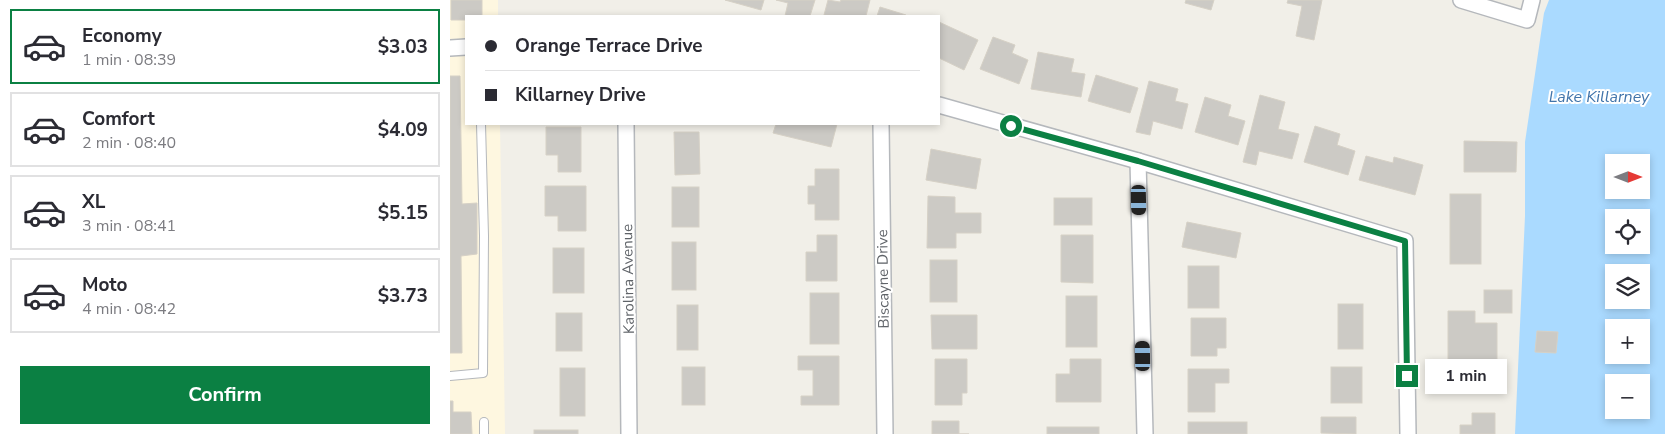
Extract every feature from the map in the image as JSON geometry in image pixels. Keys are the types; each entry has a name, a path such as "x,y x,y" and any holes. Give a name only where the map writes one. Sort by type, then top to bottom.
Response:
{"street":[{"path":"1461,0 1527,20 1532,0"},
{"path":"450,48 465,47"},
{"path":"940,106 1138,161 1405,241 1408,434"},
{"name":"Karolina Avenue","path":"626,125 629,434"},
{"name":"Biscayne Drive","path":"881,125 885,434"},
{"path":"1138,161 1145,434"}],"lane":[{"path":"450,376 483,373 484,236 482,125"},
{"path":"484,422 484,434"}],"shaded area":[{"path":"450,0 498,0 498,15 465,15 465,125 500,125 505,434 450,434"}],"water":[{"name":"Lake Killarney","path":"1549,0 1665,0 1665,434 1515,434 1525,216 1525,142 1544,13"}],"building":[{"path":"451,0 482,0 482,15 465,15 465,20 451,20"},
{"path":"725,0 764,0 761,10"},
{"path":"776,0 815,0 810,15 785,15 788,3"},
{"path":"828,0 840,2 841,0 870,0 866,15 824,15"},
{"path":"1186,0 1214,0 1211,10 1185,3"},
{"path":"1288,0 1322,0 1314,40 1296,36 1302,6 1287,3"},
{"path":"880,7 906,15 877,15"},
{"path":"940,22 978,40 964,70 940,58"},
{"path":"993,37 1015,45 1012,53 1028,60 1019,84 980,69"},
{"path":"1038,52 1074,59 1071,72 1085,74 1081,97 1031,89"},
{"path":"1096,75 1138,88 1130,113 1088,101"},
{"path":"450,76 460,76 462,204 477,203 477,254 461,256 462,353 450,353"},
{"path":"1149,81 1178,89 1175,101 1188,104 1182,129 1153,121 1150,135 1136,132"},
{"path":"1260,95 1285,102 1278,129 1299,134 1292,159 1259,151 1256,165 1243,162"},
{"path":"1205,97 1231,105 1228,116 1245,121 1238,145 1195,132"},
{"path":"776,125 837,125 831,147 773,133"},
{"path":"1315,126 1340,134 1337,145 1355,151 1348,175 1304,162"},
{"path":"546,127 581,127 581,172 558,172 558,155 546,155"},
{"path":"674,132 699,132 700,174 675,175"},
{"path":"1464,141 1517,142 1516,172 1464,172"},
{"path":"931,149 981,159 976,189 926,180"},
{"path":"1366,156 1393,163 1394,157 1423,165 1415,195 1359,180"},
{"path":"815,169 839,169 839,220 815,220 815,204 808,204 808,186 815,186"},
{"path":"545,186 586,186 586,231 558,231 558,216 545,216"},
{"path":"672,187 699,187 699,227 672,227"},
{"path":"1450,194 1481,194 1481,264 1450,264"},
{"path":"928,196 955,197 955,213 981,213 981,233 956,233 956,248 927,248"},
{"path":"1054,198 1092,198 1092,225 1054,225"},
{"path":"1187,222 1241,233 1236,258 1182,247"},
{"path":"817,235 837,235 837,281 806,281 806,252 817,252"},
{"path":"1061,235 1093,235 1093,283 1061,282"},
{"path":"672,242 696,242 696,290 672,290"},
{"path":"553,248 584,248 584,293 553,293"},
{"path":"930,260 957,260 957,302 930,302"},
{"path":"1188,266 1219,266 1219,308 1188,308"},
{"path":"1484,290 1512,290 1512,313 1484,313"},
{"path":"810,293 839,293 839,344 810,344"},
{"path":"1066,296 1097,296 1097,347 1066,347"},
{"path":"1338,304 1363,304 1363,349 1338,349"},
{"path":"677,305 698,305 698,350 677,350"},
{"path":"1448,311 1475,311 1475,323 1497,323 1497,365 1448,365"},
{"path":"556,313 582,313 582,351 556,351"},
{"path":"931,315 977,315 977,349 932,349"},
{"path":"1191,318 1226,318 1226,348 1217,348 1217,356 1191,356"},
{"path":"1537,331 1558,332 1556,353 1535,352"},
{"path":"798,356 839,356 839,405 801,405 801,396 813,396 813,370 798,370"},
{"path":"935,359 967,359 967,393 962,393 962,405 935,405"},
{"path":"1070,359 1101,359 1101,402 1056,402 1056,374 1070,374"},
{"path":"682,367 705,367 705,405 682,405"},
{"path":"1331,367 1362,367 1362,403 1331,403"},
{"path":"560,368 585,368 585,416 560,416"},
{"path":"1188,369 1229,369 1229,383 1215,383 1215,412 1188,412"},
{"path":"450,401 453,401 453,412 471,412 472,434 450,434"},
{"path":"1472,413 1495,413 1495,434 1460,434 1460,425 1472,425"},
{"path":"1321,417 1356,417 1356,434 1321,433"},
{"path":"932,421 959,421 959,434 932,434"},
{"path":"1188,422 1247,422 1247,434 1188,434"},
{"path":"1047,427 1099,427 1099,434 1047,434"},
{"path":"534,430 578,430 578,434 534,434"}],"route":[{"path":"1011,126 1138,161 1405,241 1407,376"}]}
